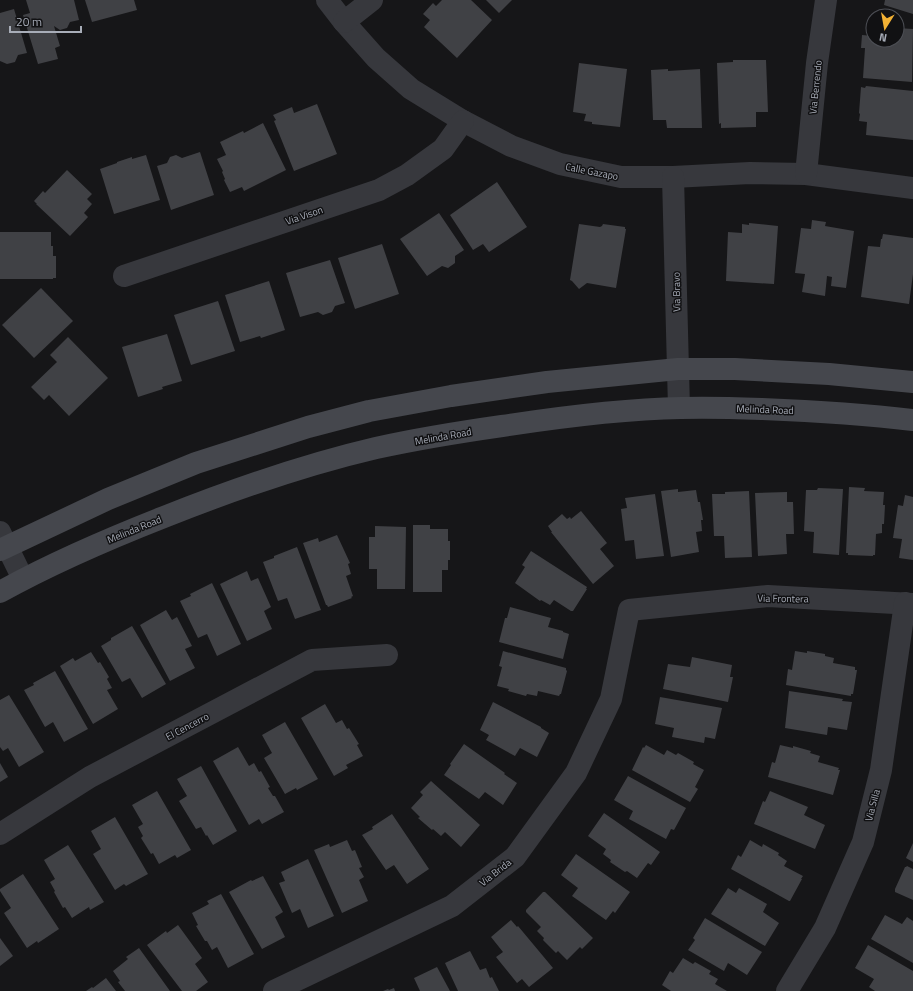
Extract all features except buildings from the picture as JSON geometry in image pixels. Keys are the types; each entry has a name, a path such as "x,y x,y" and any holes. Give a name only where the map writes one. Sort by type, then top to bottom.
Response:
{"main road":[{"path":"2,543 196,463 308,427 369,412 451,396 548,382 678,369 735,369 829,374 913,382"},
{"name":"Melinda Road","path":"0,592 23,579 115,536 206,500 281,475 375,448 436,436 558,418 679,408 717,407 787,410 872,415 913,420"}],"street":[{"name":"Calle Gazapo","path":"327,0 344,22 376,58 411,89 463,121 511,146 560,164 620,177 673,177 750,173 806,174 913,188"},
{"path":"344,22 372,0"},
{"name":"Via Berrendo","path":"806,174 817,64 826,0"},
{"name":"Via Vison","path":"124,276 379,190 407,175 443,149 463,121"},
{"name":"Via Bravo","path":"673,177 679,408"},
{"path":"2,543 23,579"},
{"name":"Via Frontera","path":"630,610 768,596 909,604"},
{"name":"Via Silla","path":"788,991 825,928 863,842 881,770 909,604"},
{"name":"Via Brida","path":"274,991 452,906 515,856 576,774 602,719 611,698 630,610"},
{"name":"El Cencerro","path":"0,834 90,777 312,660 387,655"}]}
